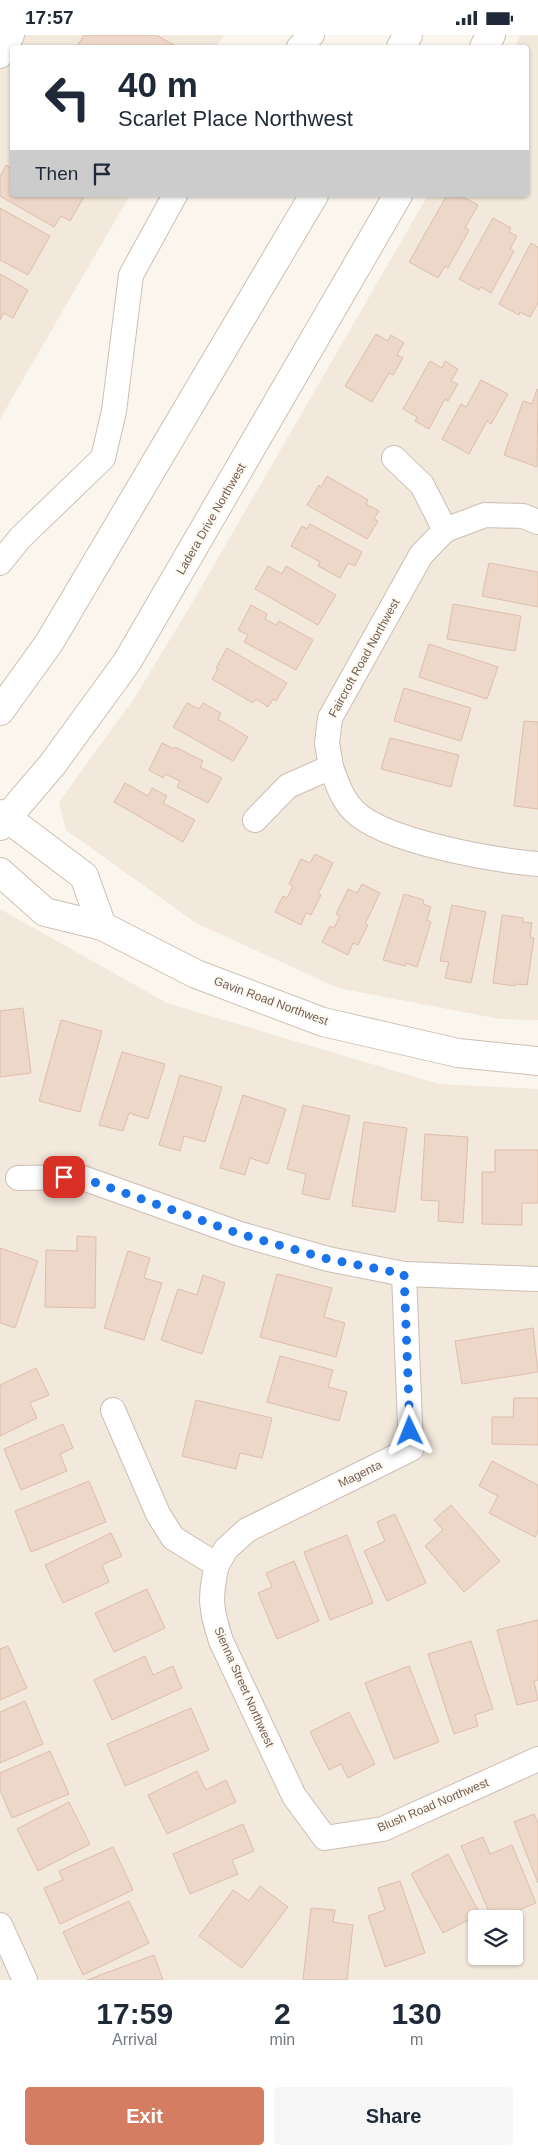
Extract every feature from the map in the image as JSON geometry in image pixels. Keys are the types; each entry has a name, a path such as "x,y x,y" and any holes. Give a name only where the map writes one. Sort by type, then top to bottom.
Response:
{"main road":[{"path":"0,711 49,643 313,197"},
{"name":"Ladera Drive Northwest","path":"2,819 52,765 127,662 397,197"},
{"path":"2,819 84,876 102,925"},
{"name":"Gavin Road Northwest","path":"0,872 45,912 102,925 196,974 323,1022 458,1053 538,1061"}],"street":[{"path":"0,56 12,35"},
{"path":"301,45 312,35"},
{"path":"0,563 20,538 103,458 114,411 130,275 174,197"},
{"path":"394,458 422,485 445,530 485,515 523,516 538,522"},
{"name":"Faircroft Road Northwest","path":"445,530 421,555 330,718 327,743 331,767 340,791 354,812 377,827 414,841 516,862 538,864"},
{"path":"255,819 288,786 331,767"},
{"path":"18,1178 80,1177 240,1234 328,1259 404,1274 538,1279"},
{"name":"Magenta","path":"217,1565 226,1549 247,1530 411,1449 404,1274"},
{"path":"113,1410 158,1514 173,1537 217,1565"},
{"name":"Sienna Street Northwest","path":"217,1565 211,1591 212,1616 221,1641 294,1796 325,1838"},
{"name":"Blush Road Northwest","path":"325,1838 383,1829 538,1759"},
{"path":"0,1925 25,1980"}],"shaded area":[{"path":"0,35 224,35 217,45 10,45 10,197 129,197 0,419"},
{"path":"521,35 538,35 538,1020 500,1019 338,988 196,923 66,830 59,802 135,697 192,603 427,197 529,197 529,45 515,45"},
{"path":"0,909 167,1003 439,1084 538,1089 538,1980 0,1980"}],"building":[{"path":"84,35 156,35 174,45 78,45"},
{"path":"6,165 10,168 10,197 84,197 70,221 61,216 54,227 0,196 0,177"},
{"path":"446,197 463,197 478,205 465,228 469,230 448,268 445,266 438,278 409,262"},
{"path":"0,208 50,236 28,275 0,260"},
{"path":"493,218 511,228 509,232 517,236 510,249 514,251 491,293 481,287 479,290 459,279"},
{"path":"531,243 538,247 538,303 530,317 520,312 519,315 499,304"},
{"path":"0,274 28,290 13,318 4,313 0,320"},
{"path":"376,334 388,341 391,335 404,343 397,355 403,358 393,375 389,373 372,402 345,386"},
{"path":"430,361 442,368 445,361 458,369 451,381 458,384 448,401 445,399 429,429 415,421 417,417 403,409"},
{"path":"481,380 508,394 491,424 487,421 469,454 442,439 461,404 466,407"},
{"path":"537,389 537,467 504,455 523,401 532,404"},
{"path":"327,476 368,500 366,504 379,511 374,519 378,521 367,539 307,505"},
{"path":"310,524 362,552 355,566 348,563 340,578 318,566 320,562 291,546 302,526 307,529"},
{"path":"489,563 538,572 538,607 482,596"},
{"path":"268,566 282,574 286,566 336,595 318,625 255,589"},
{"path":"453,604 521,616 515,651 447,639"},
{"path":"251,605 267,614 265,619 276,625 279,621 313,640 296,670 244,642 248,635 238,630"},
{"path":"429,644 498,667 487,699 419,677"},
{"path":"227,648 287,683 276,701 273,699 268,707 256,699 253,703 212,679"},
{"path":"404,688 471,708 461,741 394,721"},
{"path":"187,703 199,709 203,703 221,713 218,719 248,737 233,761 173,727"},
{"path":"524,721 538,722 538,809 514,806"},
{"path":"390,738 459,755 451,787 381,769"},
{"path":"162,743 174,749 175,747 203,761 200,767 222,778 208,803 177,787 180,781 165,774 163,778 149,770"},
{"path":"125,783 148,796 152,788 167,796 163,803 195,820 183,842 114,802"},
{"path":"315,854 333,863 318,894 321,895 311,915 306,913 301,925 275,912 283,896 287,898 293,886 289,884 301,859 310,863"},
{"path":"362,884 380,893 365,924 368,925 358,945 353,943 348,955 322,942 330,926 334,928 340,916 336,914 348,889 357,893"},
{"path":"404,894 424,900 423,904 431,907 427,920 431,922 417,967 406,963 405,966 383,960"},
{"path":"452,905 486,912 471,983 445,978 449,962 440,961"},
{"path":"502,915 523,918 523,922 532,923 530,937 534,938 527,985 516,984 515,986 493,983"},
{"path":"23,1008 31,1073 0,1077 0,1011"},
{"path":"61,1020 102,1031 80,1112 39,1101"},
{"path":"122,1052 165,1064 148,1119 129,1113 123,1131 99,1125"},
{"path":"180,1075 222,1087 205,1142 184,1136 180,1151 159,1145"},
{"path":"243,1095 286,1109 268,1164 250,1158 245,1175 220,1168"},
{"path":"303,1105 350,1116 329,1200 302,1194 306,1174 287,1169"},
{"path":"364,1122 407,1128 395,1212 352,1206"},
{"path":"425,1134 468,1137 463,1223 438,1221 439,1201 421,1200"},
{"path":"495,1150 538,1150 538,1203 522,1203 522,1225 482,1224 482,1172 495,1172"},
{"path":"77,1236 96,1237 95,1308 45,1307 46,1250 77,1251"},
{"path":"0,1248 38,1261 15,1328 0,1323"},
{"path":"128,1251 150,1258 144,1278 162,1283 144,1340 104,1328"},
{"path":"277,1274 332,1288 324,1317 345,1323 336,1357 260,1337"},
{"path":"203,1275 225,1283 202,1354 161,1340 178,1289 197,1295"},
{"path":"533,1328 538,1372 462,1384 455,1341"},
{"path":"280,1356 333,1370 328,1387 347,1392 339,1421 267,1402"},
{"path":"36,1368 49,1395 30,1403 37,1418 0,1436 0,1385"},
{"path":"514,1398 538,1398 538,1445 492,1444 492,1417 513,1417"},
{"path":"196,1400 272,1418 262,1458 240,1453 236,1469 182,1456"},
{"path":"63,1424 73,1448 60,1454 67,1471 21,1490 4,1449"},
{"path":"492,1461 538,1485 538,1531 535,1537 489,1513 498,1496 479,1486"},
{"path":"89,1481 106,1522 31,1552 15,1511"},
{"path":"451,1505 500,1561 464,1592 425,1546 443,1530 434,1520"},
{"path":"395,1514 426,1583 387,1601 364,1551 385,1541 377,1522"},
{"path":"111,1533 122,1556 102,1565 109,1582 63,1603 45,1565"},
{"path":"347,1535 373,1603 330,1620 304,1552"},
{"path":"294,1561 319,1621 277,1639 258,1593 272,1587 266,1573"},
{"path":"147,1589 165,1628 114,1652 95,1613"},
{"path":"538,1620 538,1680 534,1681 538,1700 517,1705 497,1630"},
{"path":"471,1641 493,1709 475,1715 478,1726 454,1734 428,1654"},
{"path":"8,1646 27,1688 0,1700 0,1649"},
{"path":"145,1656 153,1675 173,1666 182,1688 112,1720 94,1680"},
{"path":"409,1666 439,1742 394,1759 365,1683"},
{"path":"25,1701 43,1744 0,1763 0,1712"},
{"path":"191,1708 209,1750 125,1786 107,1744"},
{"path":"349,1712 375,1764 348,1778 341,1764 329,1770 310,1732"},
{"path":"50,1751 69,1794 12,1818 0,1790 0,1773"},
{"path":"197,1771 206,1790 226,1780 236,1802 167,1834 148,1795"},
{"path":"69,1802 90,1844 38,1871 17,1829"},
{"path":"534,1814 538,1823 538,1883 514,1822"},
{"path":"243,1824 254,1851 232,1860 238,1874 190,1894 173,1854"},
{"path":"483,1837 490,1854 512,1845 536,1903 519,1910 488,1910 461,1846"},
{"path":"113,1847 133,1890 60,1924 44,1888 63,1880 59,1871"},
{"path":"448,1854 478,1910 468,1910 468,1920 443,1933 411,1874"},
{"path":"400,1881 425,1953 385,1967 368,1916 385,1910 378,1888"},
{"path":"260,1886 288,1907 242,1968 199,1936 233,1890 249,1901"},
{"path":"129,1901 149,1943 83,1975 63,1932"},
{"path":"311,1908 335,1910 333,1922 353,1925 347,1980 303,1980"},
{"path":"154,1955 163,1980 87,1980"}],"route":[{"path":"64,1177 80,1177 240,1234 328,1259 404,1274 410,1431"}]}
